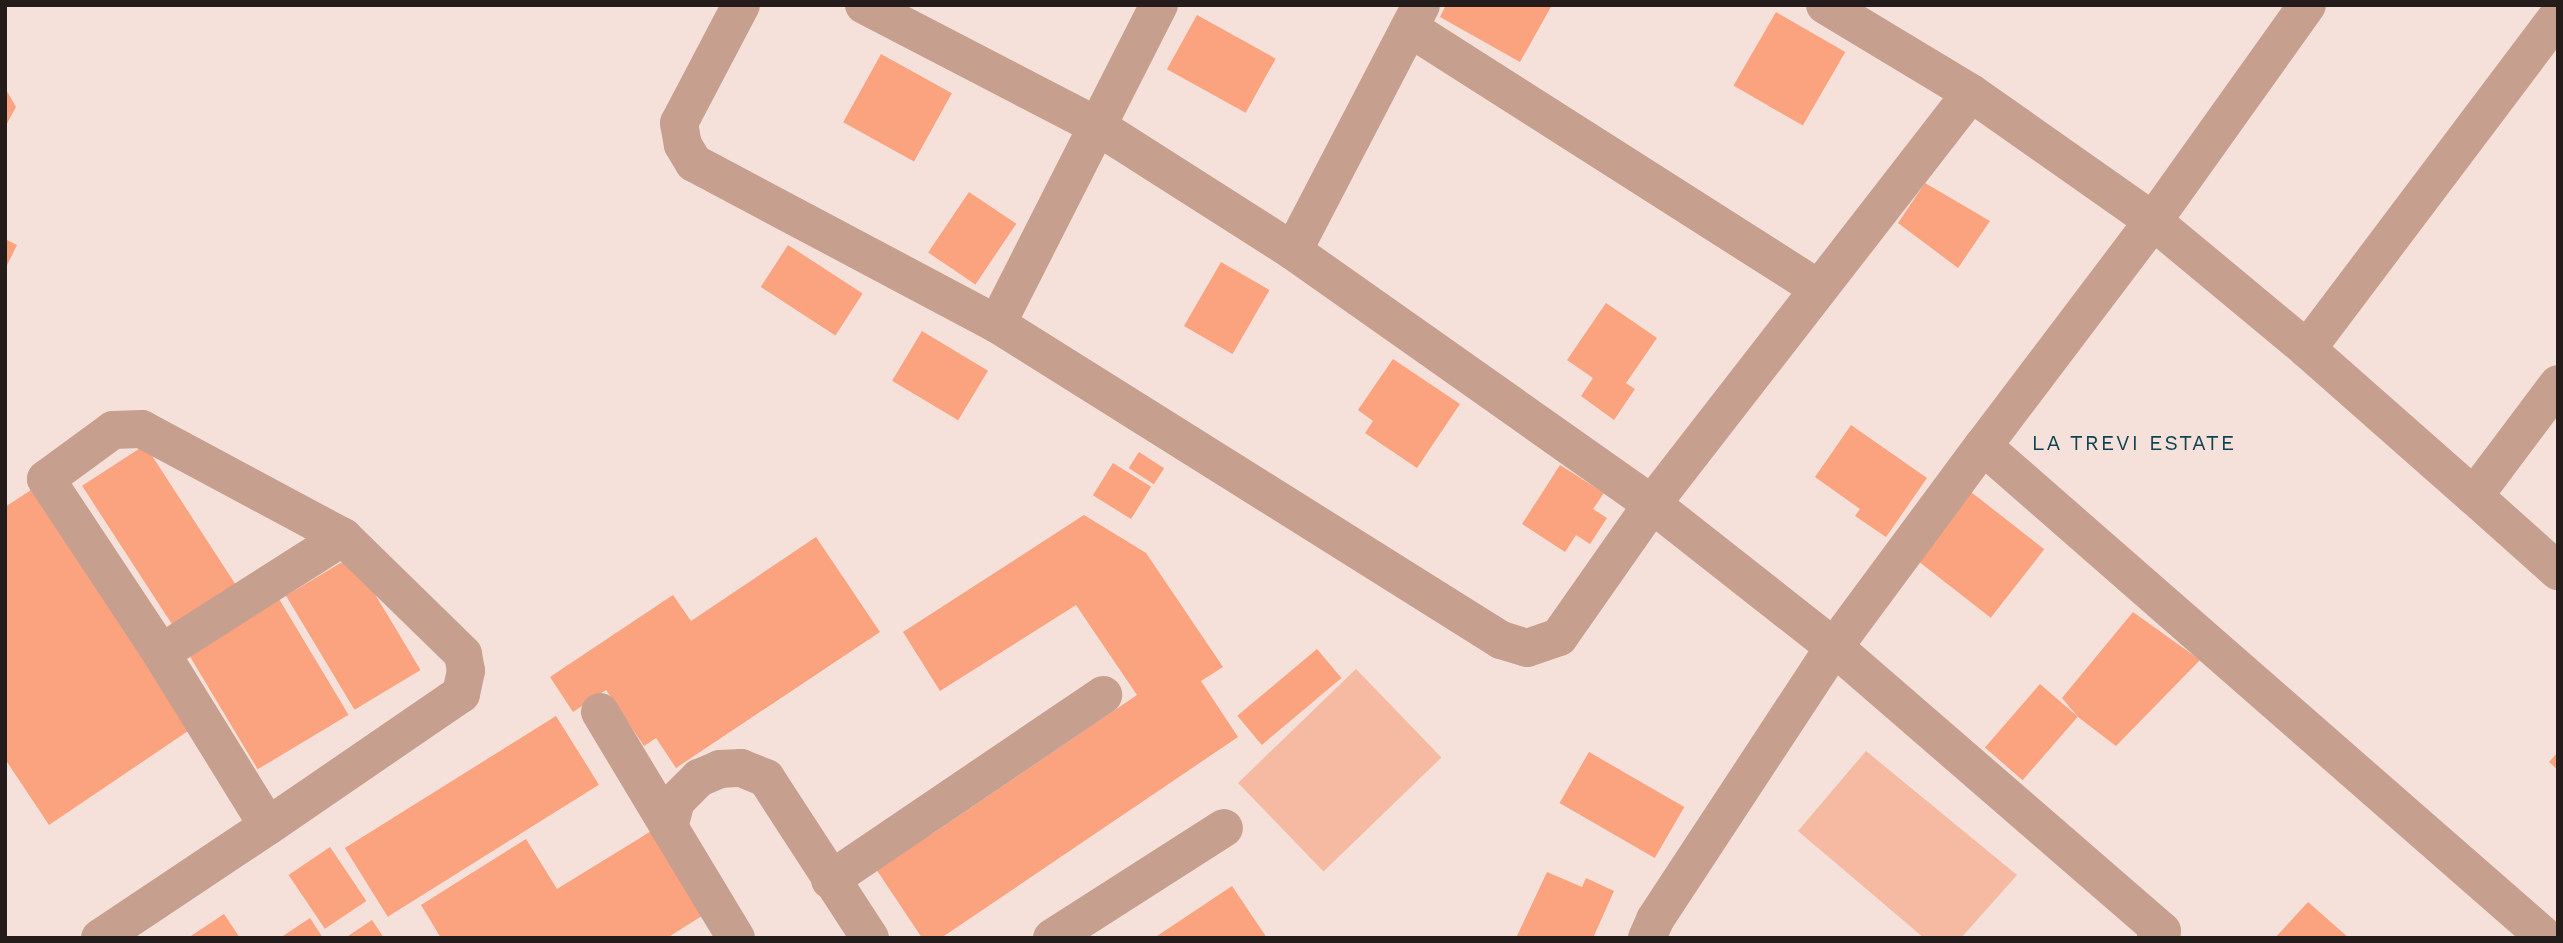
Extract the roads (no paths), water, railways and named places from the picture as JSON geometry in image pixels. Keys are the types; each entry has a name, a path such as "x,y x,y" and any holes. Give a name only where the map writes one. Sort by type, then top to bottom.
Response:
{"street":[{"path":"741,5 679,123 682,145 694,163 997,324 1501,640 1527,648 1559,637 1652,504 1971,93"},
{"path":"863,5 1097,125 1293,251 1652,504 1835,648 2163,936"},
{"path":"997,324 1159,5"},
{"path":"1825,5 1971,93 2153,221 2307,349 2558,571"},
{"path":"1647,938 1655,920 1835,648 2153,221 2307,5"},
{"path":"2307,349 2558,16"},
{"path":"1293,251 1416,17 1818,288"},
{"path":"2474,496 2558,384"},
{"path":"100,938 268,826 461,694 467,671 463,654 343,537 142,429 113,430 46,479 161,653 268,826"},
{"path":"1983,446 2546,938"},
{"path":"161,653 343,537"},
{"path":"830,880 1103,695"},
{"path":"600,712 736,938"},
{"path":"669,827 676,801 699,778 720,769 741,768 766,778 870,938"},
{"path":"1052,938 1224,828"}],"district":[{"name":"LA TREVI ESTATE","path":"2134,443"}]}
